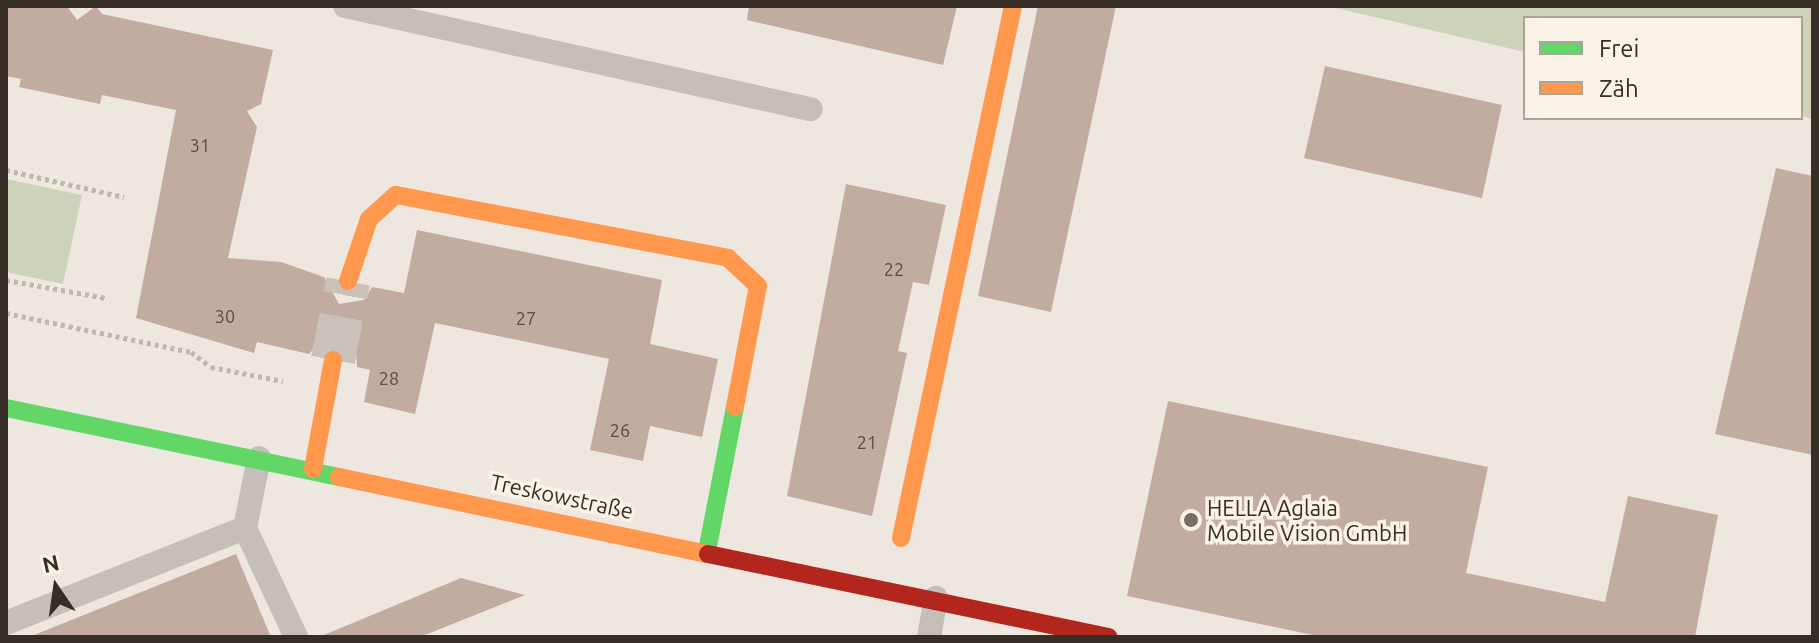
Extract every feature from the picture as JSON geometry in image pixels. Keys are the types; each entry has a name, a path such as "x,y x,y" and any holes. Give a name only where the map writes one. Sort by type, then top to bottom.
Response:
{"street":[{"path":"901,538 1013,6"},
{"path":"348,281 369,219 396,195 728,258 758,286 707,551"},
{"path":"313,469 333,360"},
{"name":"Treskowstraße","path":"6,408 936,598 1108,637"}],"lane":[{"path":"345,6 811,109"},
{"path":"259,458 245,528 296,637"},
{"path":"6,623 245,528"},
{"path":"929,637 936,598"}],"path":[{"path":"6,170 124,197"},
{"path":"6,280 106,298"},
{"path":"6,313 191,352 211,367 296,383"}],"green space":[{"path":"1327,6 1813,6 1813,119 1803,116 1803,16 1523,16 1523,52"},
{"path":"6,179 82,195 63,284 6,272"}],"building":[{"path":"6,6 67,6 77,20 96,6 102,14 273,50 261,104 247,111 257,127 228,258 281,262 324,277 339,304 364,300 372,287 404,293 417,230 662,280 650,344 718,359 702,437 650,426 643,461 590,450 609,359 435,323 415,414 364,402 370,370 357,367 356,351 338,336 324,337 309,354 257,342 254,353 136,318 176,110 102,95 100,104 19,87 21,79 6,76"},
{"path":"749,6 957,6 943,65 747,20"},
{"path":"1038,6 1116,6 1051,312 978,296"},
{"path":"1325,66 1502,105 1482,198 1304,158"},
{"path":"1776,168 1813,176 1813,455 1715,434"},
{"path":"846,184 946,205 929,285 913,282 898,351 907,353 872,516 787,496"},
{"name":"HELLA Aglaia Mobile Vision GmbH","path":"1168,401 1488,467 1466,573 1605,602 1628,496 1718,515 1695,637 1322,637 1127,596"},
{"path":"236,554 271,637 34,637 34,635"},
{"path":"461,578 525,595 420,637 319,637"}],"tunnel":[{"path":"333,360 348,281"}],"traffic: fast":[{"path":"707,551 735,407"},
{"path":"6,408 339,477"}],"traffic: slow":[{"path":"901,538 1013,6"},
{"path":"348,281 369,219 396,195 728,258 758,286 735,407"},
{"path":"313,469 333,360"},
{"path":"339,477 708,554"}],"traffic: jam":[{"path":"708,554 1108,637"}],"place":[{"name":"HELLA Aglaia Mobile Vision GmbH","path":"1191,520"}]}
